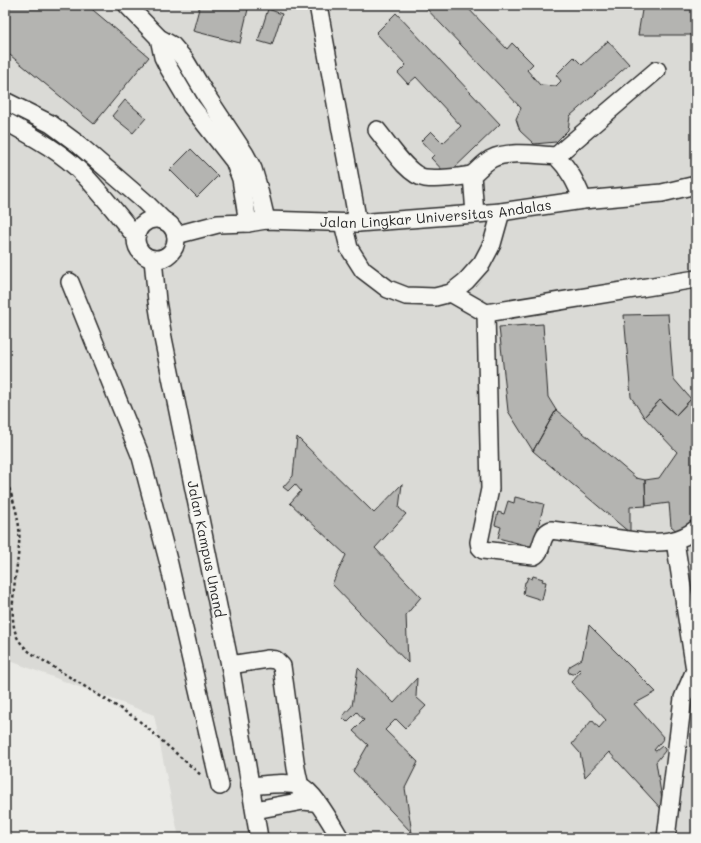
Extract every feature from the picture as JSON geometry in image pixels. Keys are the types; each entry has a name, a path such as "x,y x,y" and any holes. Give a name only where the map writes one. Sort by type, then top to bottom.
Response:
{"street":[{"path":"127,5 159,38 173,46 185,60 206,95 239,157 248,224"},
{"path":"318,5 350,223 350,248 363,270 388,289 406,296 435,297 451,293 466,281 482,263 492,244 501,212"},
{"path":"159,38 163,57 191,106 239,157 253,169 266,220"},
{"path":"556,156 657,70"},
{"path":"191,106 206,95"},
{"path":"5,101 50,124 78,144 144,201 164,221"},
{"path":"5,120 66,159 84,175 136,237 138,249 142,254 153,259 160,259 171,253 174,248 176,235 170,224 164,221 152,219 141,225 136,237"},
{"path":"377,130 408,168 424,178 472,175 489,160 499,155 522,154 556,156 567,166 574,178 583,200"},
{"path":"472,175 475,214"},
{"name":"Jalan Lingkar Universitas Andalas","path":"176,235 218,224 248,224 266,220 350,223 501,212 583,200 662,193 696,186"},
{"name":"Jalan Kampus Unand","path":"153,259 156,301 230,665 259,838"},
{"path":"451,293 486,313 696,279"},
{"path":"70,282 141,457 169,564 220,786"},
{"path":"486,313 490,489 479,542 480,547 483,550 530,557 538,553 544,534 547,531 555,529 643,542 675,540 689,535 696,528"},
{"path":"666,838 683,698 695,670 675,540"},
{"path":"230,665 268,659 276,660 282,666 294,753 307,796 340,838"},
{"path":"250,786 286,784 307,796"},
{"path":"255,810 307,796"}],"path":[{"path":"5,477 13,498 19,527 14,624 18,637 24,647 31,654 137,719 194,770 206,779 220,786"}],"shaded area":[{"path":"5,5 696,5 696,838 179,838 154,715 5,659"}],"building":[{"path":"5,5 87,5 149,57 94,124 5,51"},
{"path":"200,5 249,5 240,43 193,31"},
{"path":"423,5 465,5 507,49 512,43 533,64 527,70 540,85 556,86 561,81 556,75 574,57 582,65 608,41 629,64 570,116 568,130 556,142 534,144 520,131 516,119 521,108"},
{"path":"637,5 696,5 696,35 638,35 642,10"},
{"path":"268,9 282,14 272,45 258,41"},
{"path":"396,13 500,124 447,175 431,158 434,155 421,141 431,131 443,143 461,126 416,77 408,84 398,73 406,65 376,33"},
{"path":"125,100 146,118 133,133 112,116"},
{"path":"191,149 218,176 197,197 170,170"},
{"path":"668,314 673,378 691,399 676,415 660,400 644,417 631,397 624,315"},
{"path":"543,324 548,397 556,410 533,451 508,411 499,327"},
{"path":"691,399 696,404 696,515 680,534 671,526 669,503 646,506 645,480 659,478 677,452 644,417 660,400 676,415"},
{"path":"556,410 636,478 645,480 646,506 630,507 630,533 533,451"},
{"path":"297,437 374,513 402,484 399,508 406,514 375,548 421,597 406,615 408,663 332,584 346,555 290,503 301,491 295,484 288,491 283,487 293,476"},
{"path":"515,497 544,504 533,547 498,538 501,527 495,525 498,512 504,514 508,501 514,503"},
{"path":"533,576 543,579 542,581 546,582 542,600 523,594 525,582 528,577 532,579"},
{"path":"589,625 656,692 634,704 664,738 654,750 656,751 662,746 665,749 656,762 664,812 609,752 585,777 580,753 572,744 592,720 599,728 606,720 571,682 581,671 579,669 572,674 569,673 568,670 570,666 582,659"},
{"path":"358,668 394,703 417,678 416,697 426,706 405,728 396,719 385,730 418,762 405,788 412,833 353,771 368,745 353,731 364,720 357,712 347,722 342,717 352,706"}]}
